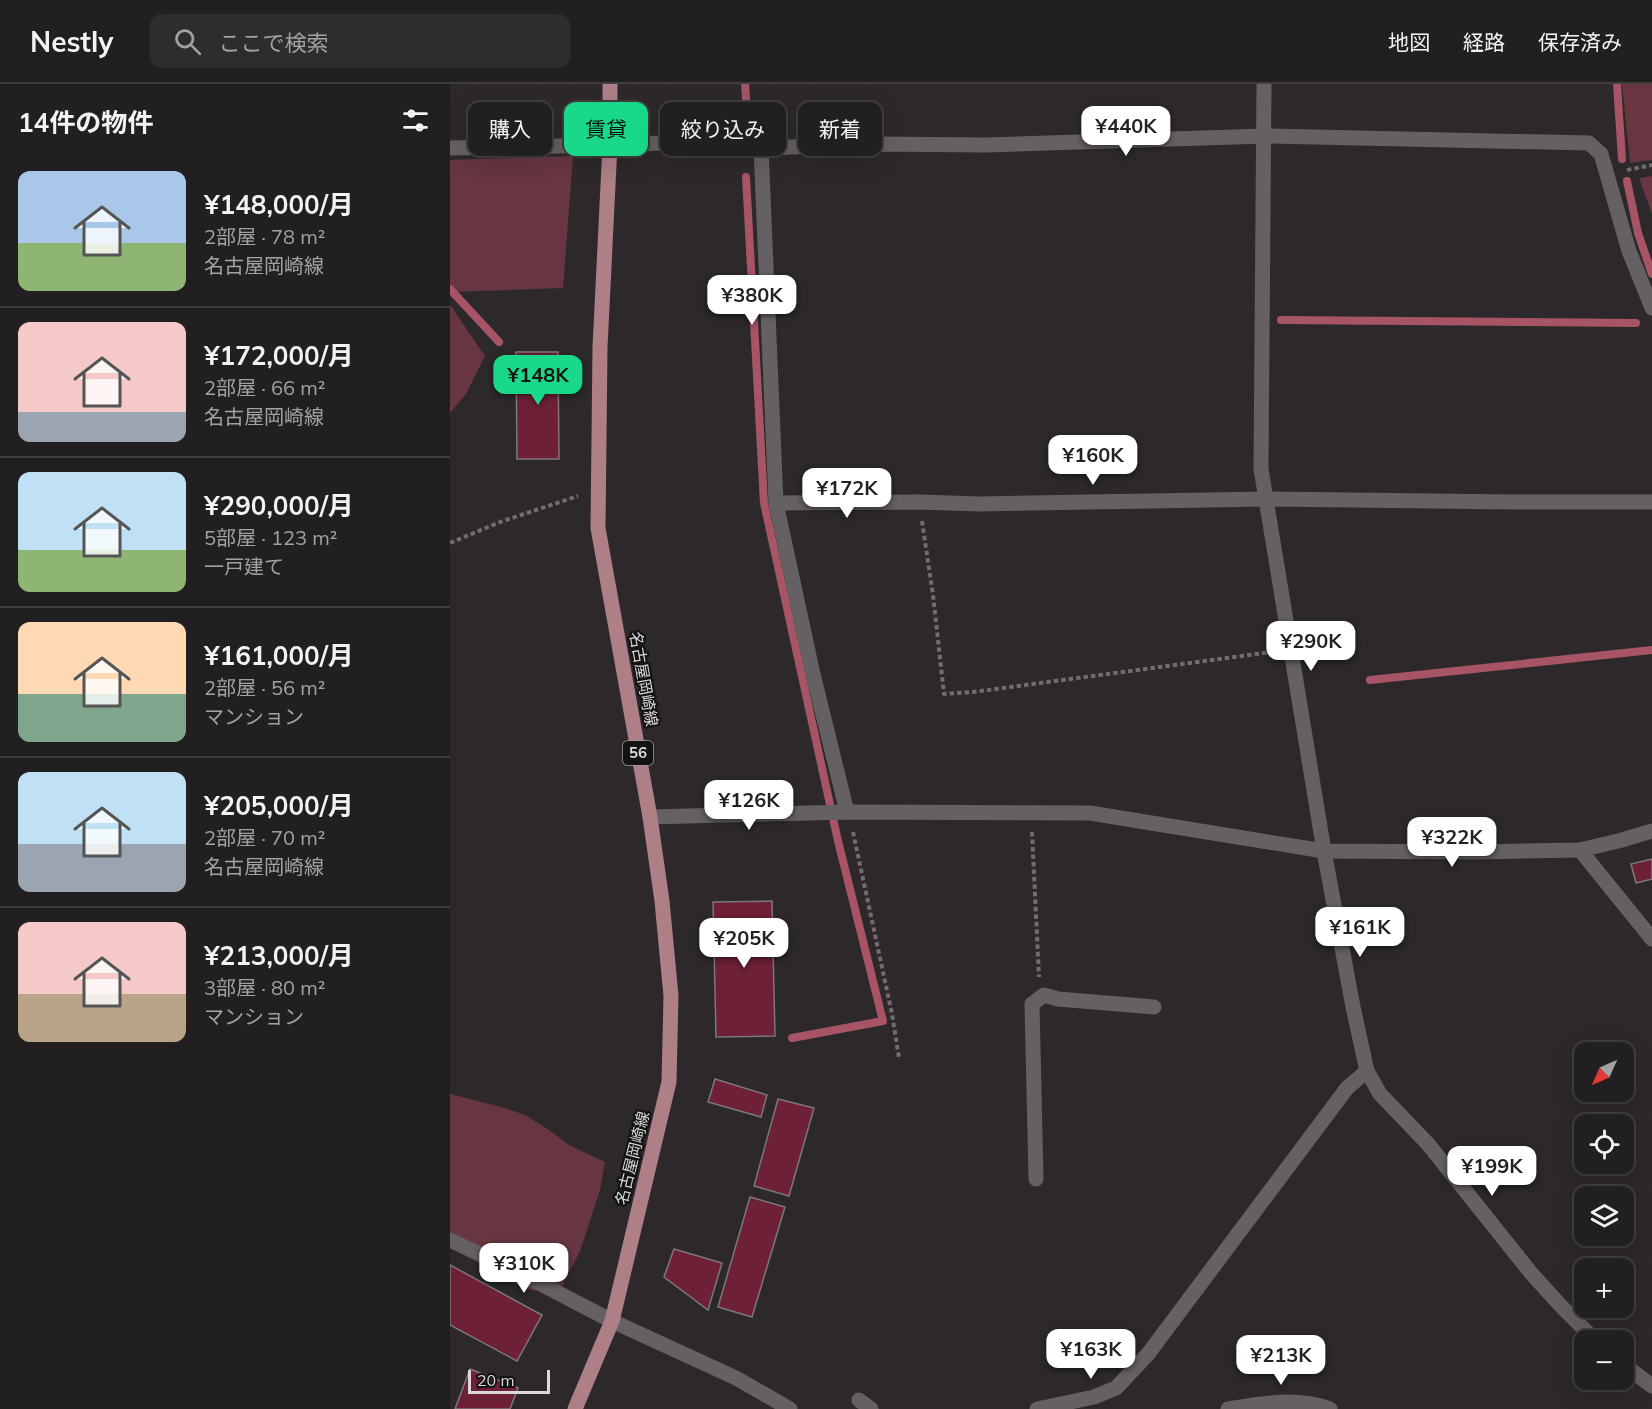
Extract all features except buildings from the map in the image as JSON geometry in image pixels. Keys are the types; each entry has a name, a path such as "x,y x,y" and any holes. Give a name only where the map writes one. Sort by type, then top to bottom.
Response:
{"main road":[{"name":"名古屋岡崎線","path":"610,84 610,102"},
{"name":"名古屋岡崎線","path":"575,1409 612,1321 669,1082 671,996 662,901 650,817 598,528 600,347 609,156"}],"street":[{"path":"1264,84 1261,469 1324,851 1367,1071 1380,1094 1428,1144 1531,1273 1585,1330"},
{"path":"786,147 876,144 986,146 1264,136 1589,143 1601,154 1629,251 1652,308"},
{"path":"450,148 564,146"},
{"path":"761,156 776,503 813,674 848,812"},
{"path":"776,503 980,504 1266,499 1652,502"},
{"path":"650,817 848,812 1090,813 1324,851 1580,850 1652,831"},
{"path":"1580,850 1652,939"},
{"path":"1036,1179 1032,1004 1044,995 1058,999 1154,1007"},
{"path":"1037,1409 1094,1397 1116,1388 1148,1354 1347,1088 1367,1071"},
{"path":"450,1240 612,1321 736,1378 790,1409"},
{"path":"1634,1372 1652,1386"},
{"path":"1228,1409 1270,1402 1315,1403 1330,1409"}],"path":[{"path":"450,543 500,522 575,496 598,495"},
{"path":"919,502 933,595 944,694 985,691 1290,650"},
{"path":"848,812 892,1014 899,1058"},
{"path":"1031,813 1040,986 1044,995"}],"shaded area":[{"path":"1622,84 1652,84 1652,160 1630,163"},
{"path":"573,156 563,288 450,292 450,160"},
{"path":"1652,176 1652,214 1639,178"},
{"path":"450,305 485,356 466,394 450,413"},
{"path":"450,1094 525,1115 569,1145 605,1162 600,1190 580,1251 560,1291 525,1289 450,1248"}],"waterway":[{"path":"745,84 746,102"},
{"path":"1617,84 1622,159"},
{"path":"746,177 764,503 838,841 883,1021 792,1038"},
{"path":"1627,181 1638,233 1652,274"},
{"path":"450,289 499,342"},
{"path":"1281,320 1636,323"},
{"path":"1370,680 1652,650"}]}
